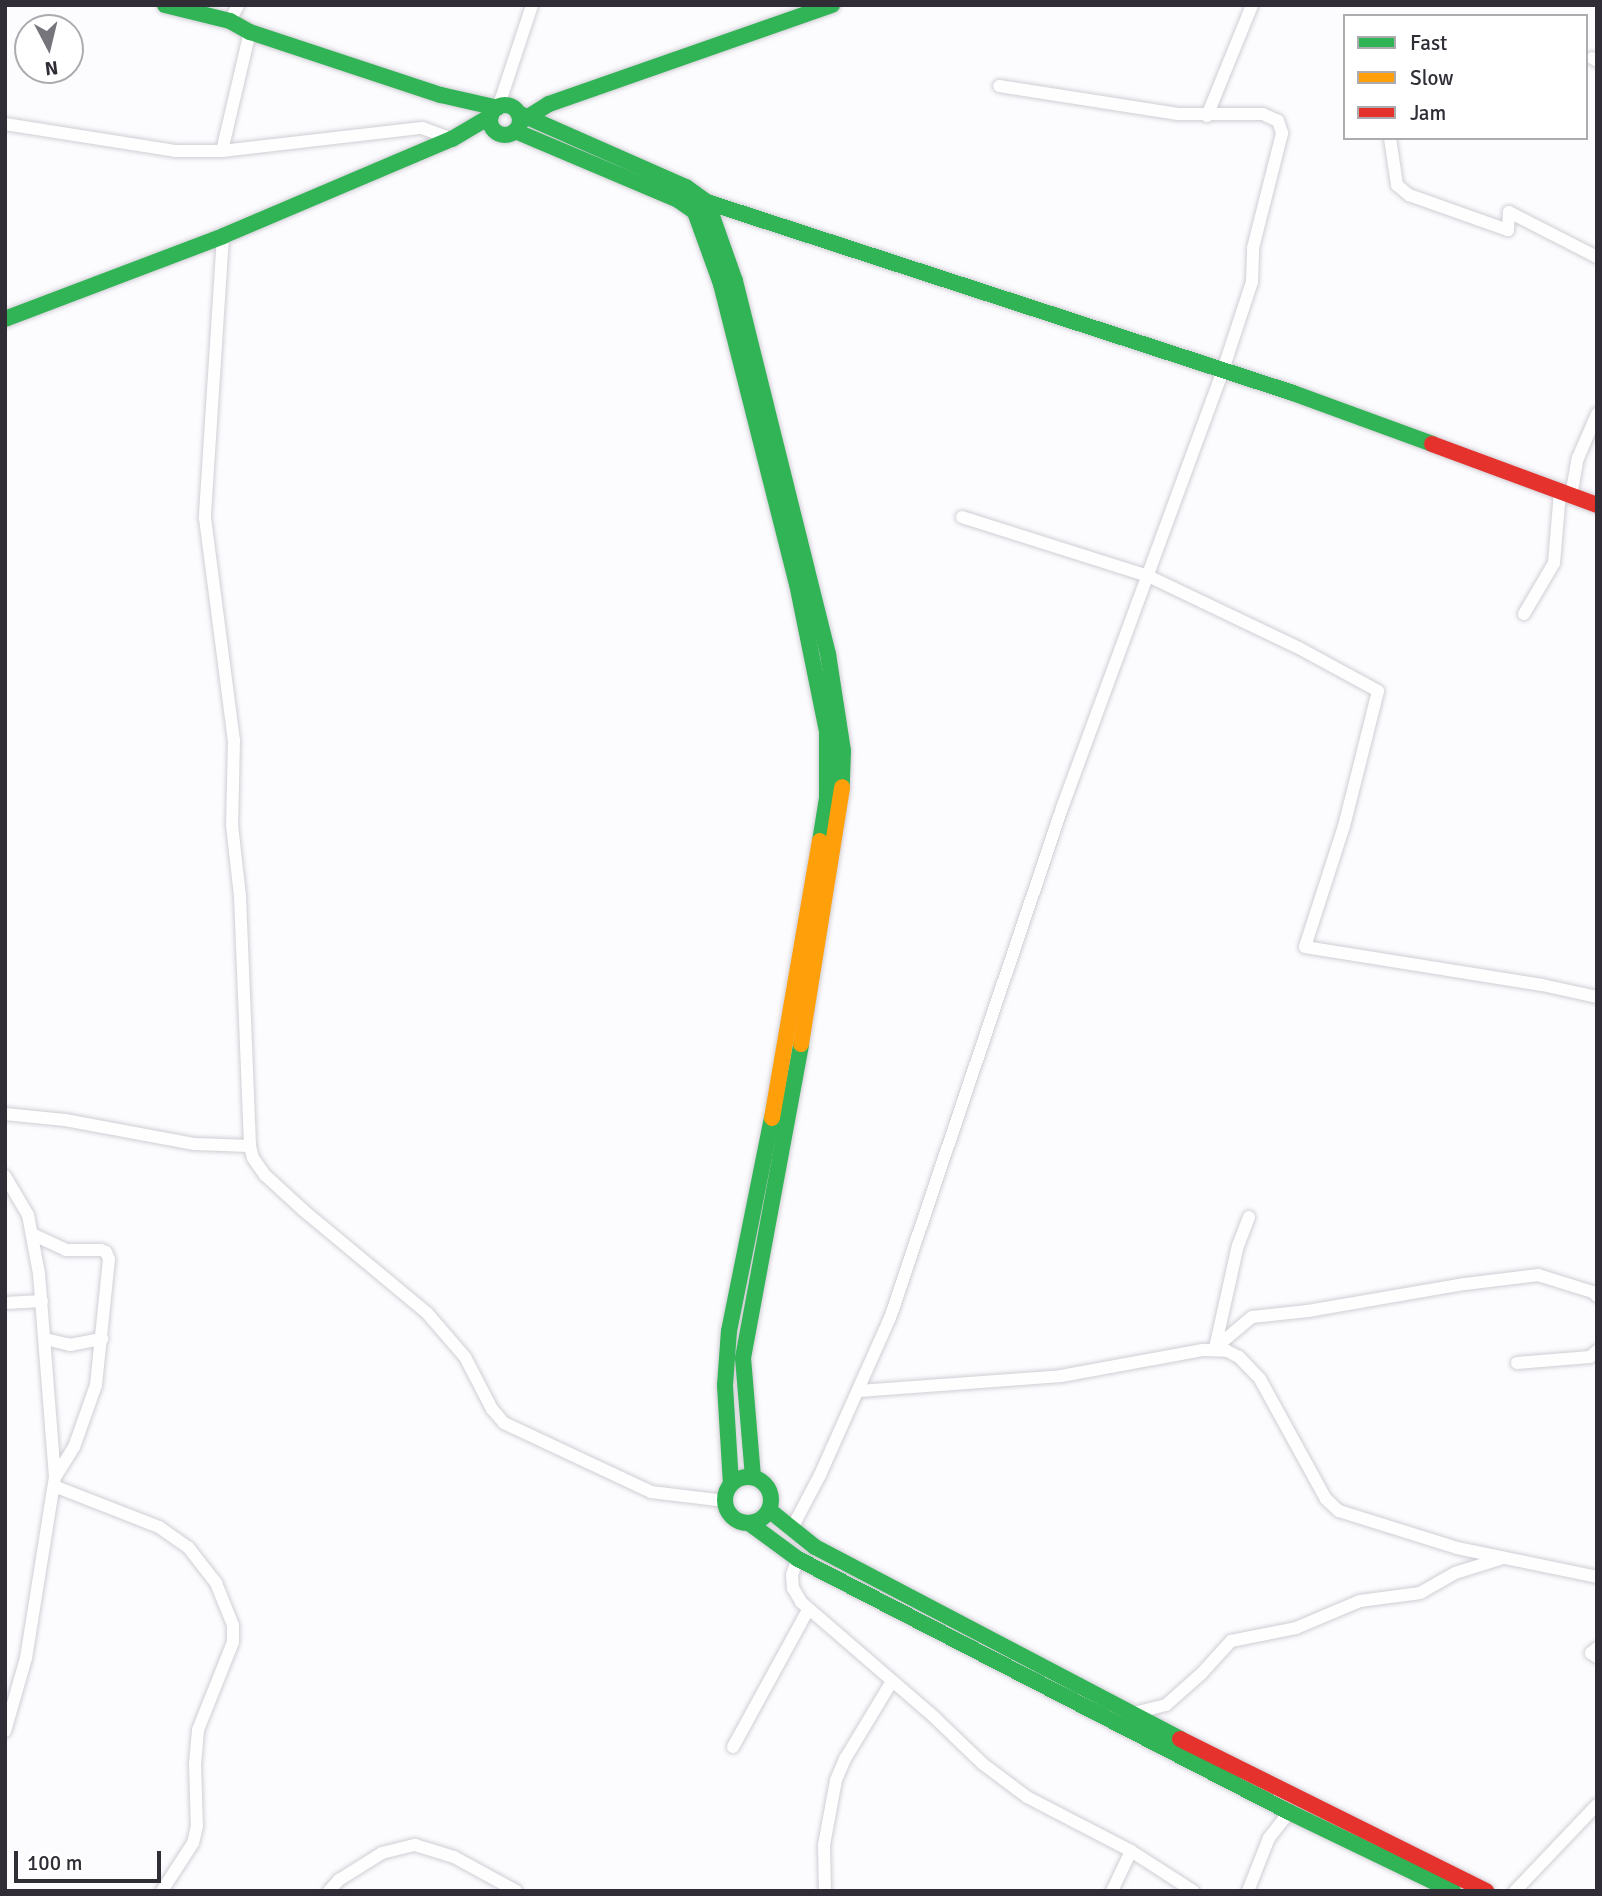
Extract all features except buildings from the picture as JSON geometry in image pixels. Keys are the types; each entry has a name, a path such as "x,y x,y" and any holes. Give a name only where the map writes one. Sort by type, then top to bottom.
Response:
{"street":[{"path":"165,5 230,21 250,32 441,95 685,187 707,202 1223,370 1597,505"},
{"path":"230,21 238,5"},
{"path":"505,120 531,5"},
{"path":"5,319 223,236 452,139 832,5"},
{"path":"1207,116 1252,5"},
{"path":"222,151 250,32"},
{"path":"791,1530 859,1391 890,1318 1062,808 1223,370 1252,282 1253,248 1282,133 1278,121 1263,114 1207,116 999,86"},
{"path":"441,95 505,120 678,200 695,212 720,284 797,584 827,731 827,798 769,1137 729,1331 725,1385 731,1484 725,1501 733,1517 749,1523 799,1559 1290,1812 1453,1891"},
{"path":"5,124 175,151 222,151 422,128 452,139 505,120"},
{"path":"1391,140 1397,186 1409,195 1508,230 1509,212 1597,257"},
{"path":"707,202 735,281 808,567 828,654 843,751 842,799 786,1137 743,1358 754,1477"},
{"path":"223,236 205,518 234,740 231,817 244,978 250,1146 253,1158 265,1175 427,1313 454,1341 492,1409 504,1423 651,1492 725,1501"},
{"path":"1524,614 1554,563 1565,494 1597,414"},
{"path":"962,517 1148,576 1299,648 1378,691 1344,826 1305,947 1542,985 1597,998"},
{"path":"5,1114 65,1120 195,1144 250,1146"},
{"path":"5,1176 28,1215 32,1234 45,1339 54,1482 26,1658 5,1731"},
{"path":"1215,1348 1238,1245 1249,1217"},
{"path":"32,1234 66,1250 106,1252 109,1259 102,1339 93,1395 75,1447 54,1482"},
{"path":"859,1391 1061,1376 1215,1348 1252,1317 1308,1311 1465,1284 1538,1275 1593,1292 1597,1297"},
{"path":"5,1303 41,1301"},
{"path":"45,1339 70,1345 102,1339"},
{"path":"1215,1348 1239,1357 1260,1379 1326,1499 1339,1511 1354,1519 1502,1558 1597,1577"},
{"path":"1517,1363 1590,1357 1597,1350"},
{"path":"731,1484 741,1478 754,1477 764,1482 771,1493 769,1510 761,1519 749,1523"},
{"path":"54,1482 159,1527 188,1547 204,1566 229,1612 233,1642 198,1730 195,1764 197,1826 193,1843 187,1858 163,1891"},
{"path":"769,1510 791,1530 815,1546 1130,1714 1486,1891"},
{"path":"1130,1714 1167,1705 1201,1674 1231,1641 1296,1628 1360,1601 1420,1593 1455,1573 1502,1558"},
{"path":"799,1559 792,1575 793,1588 808,1610 1007,1784 1131,1851 1193,1891"},
{"path":"733,1747 808,1610"},
{"path":"1597,1648 1591,1653 1597,1657"},
{"path":"825,1891 824,1845 836,1780 845,1759 892,1681"},
{"path":"1515,1891 1597,1805"},
{"path":"1248,1891 1269,1838 1290,1812"},
{"path":"329,1891 339,1880 382,1853 415,1845 454,1857 516,1891"},
{"path":"1112,1891 1131,1851"}],"traffic: fast":[{"path":"165,5 230,21 250,32 441,95 498,108"},
{"path":"520,122 549,104 832,5"},
{"path":"505,105 511,106 519,114 520,120 519,126 511,134 505,135 499,134 491,126 490,120 491,114 499,106 505,105"},
{"path":"518,113 686,187 707,202 735,281 828,654 843,751 842,787"},
{"path":"5,319 223,236 452,139 491,116"},
{"path":"515,131 678,200 695,212 721,284 797,584 827,731 827,798 820,841"},
{"path":"707,202 1293,393 1432,444"},
{"path":"753,1477 743,1358 801,1044"},
{"path":"731,1484 725,1385 729,1331 772,1118"},
{"path":"748,1477 764,1484 771,1500 764,1516 748,1523 732,1516 725,1500 732,1484 748,1477"},
{"path":"769,1510 815,1547 1180,1739"},
{"path":"749,1523 798,1559 1289,1812 1453,1891"}],"traffic: slow":[{"path":"801,1044 842,787"},
{"path":"772,1118 820,841"}],"traffic: jam":[{"path":"1432,444 1597,505"},
{"path":"1180,1739 1486,1891"}]}
